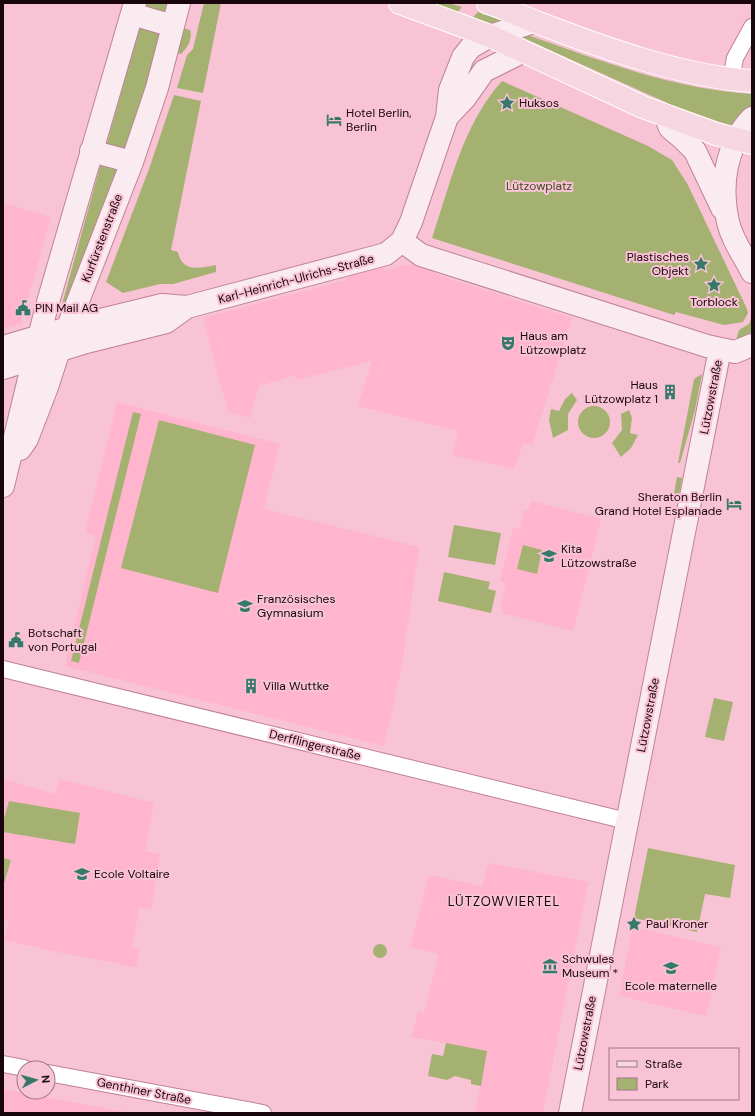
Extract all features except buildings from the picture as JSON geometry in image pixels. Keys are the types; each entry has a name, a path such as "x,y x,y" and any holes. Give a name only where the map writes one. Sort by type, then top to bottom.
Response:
{"main road":[{"path":"400,3 490,36 622,99 664,115 744,141"},
{"path":"488,3 508,9 534,22 612,49 686,71 752,81"}],"street":[{"name":"Kurfürstenstraße","path":"6,476 27,439 59,350 132,162 157,88 179,3"},
{"name":"Kurfürstenstraße","path":"6,476 38,337 91,150 134,8"},
{"path":"134,8 173,26"},
{"path":"534,22 490,36 471,48 463,57 450,90 447,117 411,222 402,242 421,255 720,349"},
{"path":"731,79 735,58 752,27"},
{"path":"447,117 465,98 484,71 522,52"},
{"path":"664,115 670,128 682,138 697,156 736,242 752,272"},
{"path":"728,222 725,187 728,157 744,141 752,118"},
{"path":"91,150 132,162"},
{"name":"Karl-Heinrich-Ulrichs-Straße","path":"3,368 59,350 166,322 187,308 376,258 386,254 402,242"},
{"name":"Karl-Heinrich-Ulrichs-Straße","path":"3,347 68,328 162,305 187,308"},
{"name":"Lützowstraße","path":"570,1113 720,349 735,352 752,346"},
{"name":"Derfflingerstraße","path":"3,669 627,821"},
{"path":"3,1064 16,1066"},
{"name":"Genthiner Straße","path":"56,1074 263,1113"}],"shaded area":[{"path":"3,203 51,217 21,324 3,329"},
{"path":"404,265 418,265 433,270 435,274 572,318 532,446 523,443 514,469 452,455 458,431 358,406 372,361 296,380 295,375 259,386 250,418 228,412 203,318 346,280 348,276 383,267 384,271"},
{"name":"Französisches Gymnasium","path":"117,402 280,444 264,509 419,547 402,665 384,746 65,666 96,536 85,533"},
{"name":"Kita Lützowstraße","path":"531,501 601,519 573,631 502,613 503,609 500,608 506,583 500,581 513,528 520,529 524,510 528,511"},
{"name":"Ecole Voltaire","path":"3,779 55,794 60,779 154,803 145,851 160,854 151,909 139,908 132,948 139,950 136,967 4,940 9,922 3,920 3,887 11,860 3,858"},
{"path":"489,863 588,882 543,1113 475,1113 487,1051 412,1037 418,1012 424,1013 439,954 410,947 429,875 482,886"},
{"name":"Ecole maternelle","path":"633,927 721,947 706,1016 619,996"},
{"path":"3,1089 16,1091 16,1100 56,1099 130,1113 3,1113"}],"green space":[{"path":"145,3 168,3 167,10 163,12 147,8"},
{"path":"204,3 221,3 203,93 177,88 187,55 193,49"},
{"path":"428,3 448,3 462,7 457,13"},
{"path":"478,12 504,21 494,25 472,18"},
{"path":"140,25 162,30 129,149 109,147 107,143"},
{"path":"183,28 190,30 191,37 181,54 176,53"},
{"path":"525,34 608,63 665,80 722,91 752,94 752,110 734,127 674,106 523,38"},
{"name":"Lützowplatz","path":"502,81 648,146 672,160 688,185 747,309 748,313 743,322 724,325 676,312 674,315 432,238 452,176 467,136 477,116"},
{"path":"174,95 201,101 171,250 178,252 183,263 192,268 216,265 216,272 173,284 160,284 123,293 106,282 149,169"},
{"path":"101,163 121,167 70,305 61,308"},
{"path":"752,316 752,332 736,340 739,330 749,324"},
{"path":"702,374 695,410 680,463 678,463 694,379"},
{"path":"572,393 577,400 568,414 568,430 553,438 549,420 551,409 559,411 565,399"},
{"path":"594,406 603,409 607,413 610,422 607,431 603,435 594,438 585,435 581,431 578,422 581,413 585,409"},
{"path":"629,410 632,418 630,433 638,435 631,448 621,457 612,443 622,430 621,414"},
{"path":"133,412 141,414 79,663 71,661"},
{"path":"159,420 255,445 218,593 121,568"},
{"path":"677,477 682,478 678,500 673,499"},
{"path":"454,525 501,533 495,565 448,557"},
{"path":"523,545 542,550 537,574 517,569"},
{"path":"444,572 490,582 488,589 496,591 491,613 438,601"},
{"path":"714,698 733,702 724,741 705,737"},
{"path":"9,801 80,813 75,844 3,832 3,822"},
{"path":"648,848 735,865 730,898 705,894 697,932 634,918"},
{"path":"3,858 11,860 3,887"},
{"path":"377,944 383,944 387,948 387,954 383,958 377,958 373,954 373,948"},
{"path":"446,1043 487,1051 481,1086 471,1084 471,1080 455,1076 447,1080 428,1076 432,1054 443,1056"}],"place":[{"name":"Huksos","path":"507,103"},
{"name":"Hotel Berlin, Berlin","path":"334,120"},
{"name":"Plastisches Objekt","path":"701,264"},
{"name":"Torblock","path":"714,285"},
{"name":"PIN Mail AG","path":"23,308"},
{"name":"Haus am Lützowplatz","path":"508,343"},
{"name":"Haus Lützowplatz 1","path":"670,392"},
{"name":"Sheraton Berlin Grand Hotel Esplanade","path":"734,504"},
{"name":"Kita Lützowstraße","path":"549,556"},
{"name":"Französisches Gymnasium","path":"245,606"},
{"name":"Botschaft von Portugal","path":"16,640"},
{"name":"Villa Wuttke","path":"251,686"},
{"name":"Ecole Voltaire","path":"82,874"},
{"name":"Paul Kroner","path":"634,924"},
{"name":"Schwules Museum *","path":"550,966"},
{"name":"Ecole maternelle","path":"671,968"}],"district":[{"name":"LÜTZOWVIERTEL","path":"504,901"}]}
